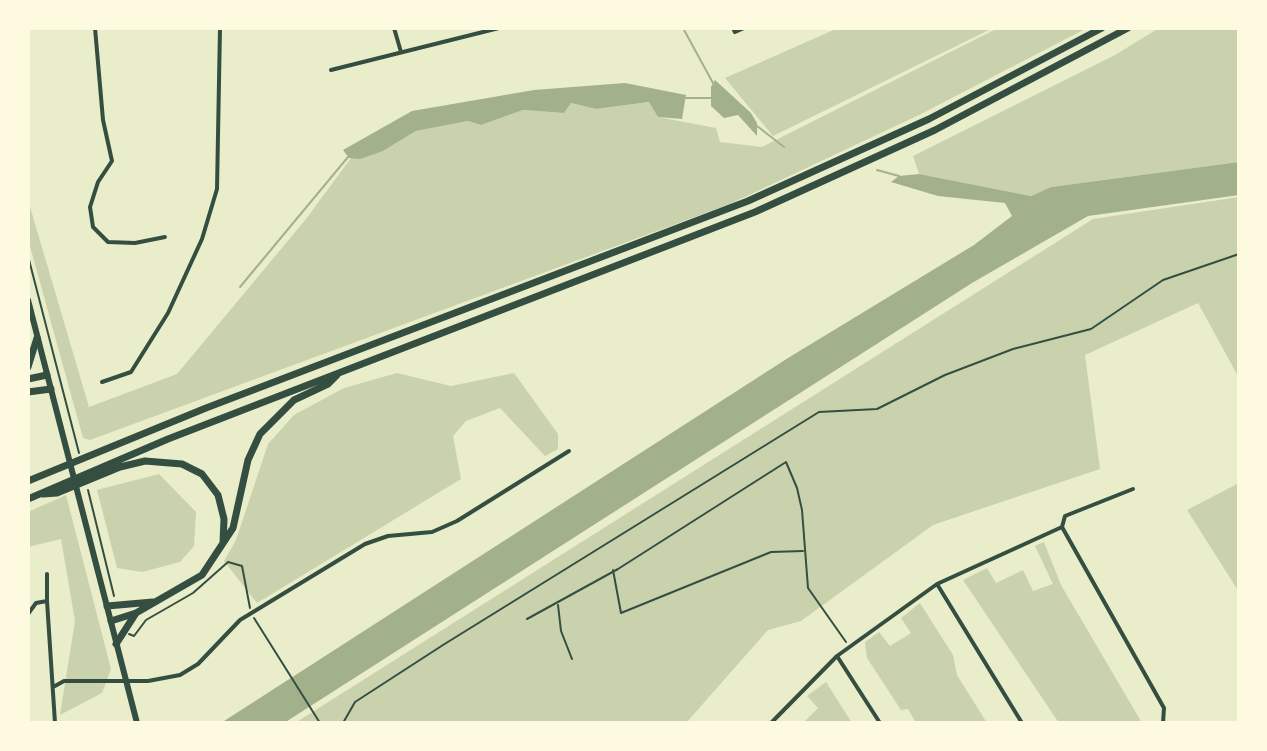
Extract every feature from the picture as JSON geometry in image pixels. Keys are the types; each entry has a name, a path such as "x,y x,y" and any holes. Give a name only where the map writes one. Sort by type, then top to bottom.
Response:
{"highway":[{"path":"28,481 192,413 748,201 929,119 1102,28"},
{"path":"28,499 168,439 755,212 935,130 1128,28"},
{"path":"28,367 37,338"},
{"path":"111,621 175,594 202,575 233,528 248,460 260,434 278,412 294,400 328,384 339,373"},
{"path":"28,379 47,375"},
{"path":"28,392 51,389"},
{"path":"37,494 57,493 120,467 145,461 182,464 202,474 218,495 224,519 223,545"},
{"path":"112,605 155,602"},
{"path":"116,644 136,613"}],"main road":[{"path":"28,300 81,502 112,605 111,621 136,720"}],"street":[{"path":"95,28 103,120 112,161 98,182 90,207 93,227 108,242 135,243 165,237"},
{"path":"102,382 131,372 168,313 202,239 217,189 220,28"},
{"path":"394,28 401,52"},
{"path":"331,70 485,29 499,28"},
{"path":"733,28 735,32 744,28"},
{"path":"55,723 51,695 55,686 64,681 148,681 180,675 198,664 232,626 365,544 388,536 432,532 457,521 569,451"},
{"path":"1133,489 1065,516 1062,527 1164,708 1163,723"},
{"path":"771,723 837,656 937,584 1062,527"},
{"path":"47,574 49,672 55,686"},
{"path":"937,584 1022,723"},
{"path":"28,614 36,603 47,601"},
{"path":"837,656 880,723"}],"path":[{"path":"343,723 355,702 819,412 877,409 945,375 1013,349 1091,329 1163,280 1239,254"},
{"path":"28,256 70,421"},
{"path":"527,619 558,604 786,462 797,488 808,588 849,647"},
{"path":"90,497 112,605"},
{"path":"613,570 621,613 771,552 805,551"},
{"path":"120,618 125,632 134,636 146,620 193,593 228,562 242,566 252,612 320,723"},
{"path":"558,604 561,631 572,659"}],"shaded area":[{"path":"838,28 993,28 773,136 725,78"},
{"path":"998,28 1087,28 919,115 730,204 90,440 83,438 28,239 28,200 89,407 177,374 306,219 351,158 383,151 416,131 468,121 481,125 523,110 563,113 571,103 596,109 650,102 658,117 716,128 720,142 762,147"},
{"path":"1159,28 1239,28 1239,162 1051,187 1031,196 919,174 913,156 1115,55"},
{"path":"715,80 751,113 757,123 757,136 738,115 724,118 711,106 711,87"},
{"path":"625,83 686,95 682,119 658,117 649,102 596,109 571,103 564,113 523,110 481,125 468,121 416,131 383,151 360,159 349,158 343,150 412,111 534,90"},
{"path":"1239,162 1239,195 1088,216 972,283 284,723 221,723 788,358 974,245 1012,216 1005,203 938,196 891,182 899,176 919,174 1031,196 1051,187"},
{"path":"1239,197 1239,378 1198,303 1085,355 1100,469 933,525 801,621 768,630 686,723 295,723 1093,219"},
{"path":"397,373 451,386 514,373 558,434 558,449 545,456 500,408 466,421 453,436 461,479 257,603 224,561 236,540 268,444 294,415 344,388"},
{"path":"159,474 196,512 194,546 180,562 142,572 117,568 97,490"},
{"path":"1239,483 1239,592 1187,510"},
{"path":"66,495 111,669 102,693 60,715 75,621 61,539 28,547 28,512"},
{"path":"1044,542 1061,585 1142,723 1059,723 963,580 987,568 996,583 1023,570 1033,591 1053,584 1035,546"},
{"path":"920,603 953,655 957,675 987,723 916,723 908,709 901,710 867,658 865,642 879,632 890,646 911,633 901,618"},
{"path":"826,682 852,723 803,723 818,708 807,696"}],"waterway":[{"path":"683,28 713,83"},
{"path":"686,98 712,98"},
{"path":"757,126 784,147"},
{"path":"240,287 348,157"},
{"path":"877,170 899,176"}]}
